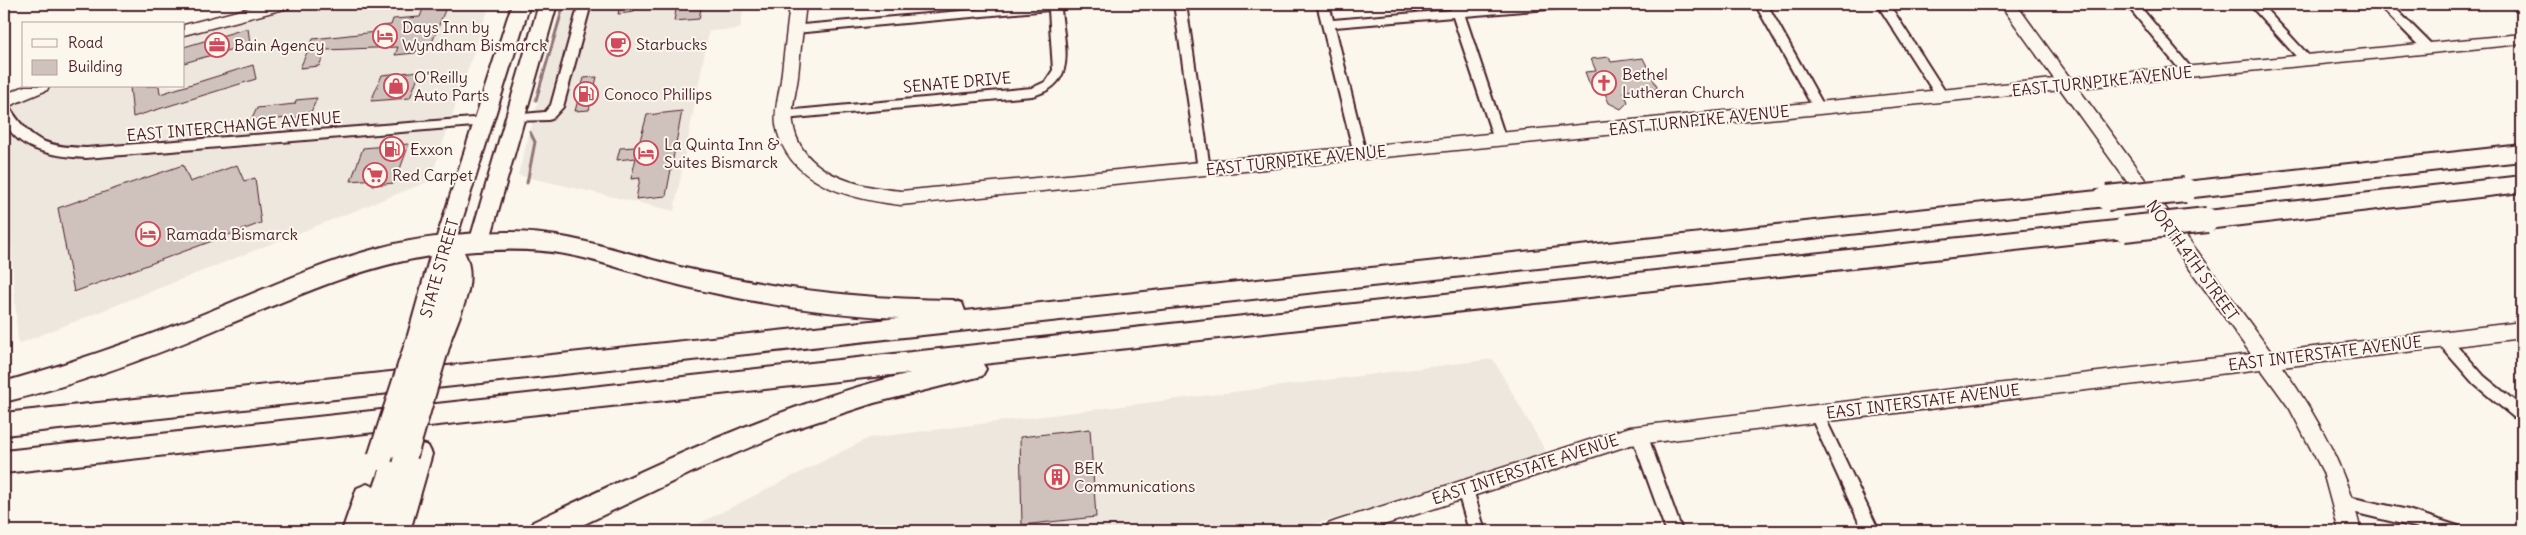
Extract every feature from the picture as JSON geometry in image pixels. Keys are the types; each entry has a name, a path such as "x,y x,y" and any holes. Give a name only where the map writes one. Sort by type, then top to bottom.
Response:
{"highway":[{"path":"4,424 2522,153"},
{"path":"4,462 2522,184"},
{"path":"4,392 135,350 340,269 406,251 479,243 517,240 556,243 664,272 747,290 817,302 905,309 987,309 1295,282 1343,280"},
{"name":"STATE STREET","path":"356,531 400,456 435,340 479,243"},
{"path":"435,340 459,274 456,260 444,246"},
{"name":"STATE STREET","path":"396,531 400,456 435,340 433,284 444,246"},
{"path":"544,531 727,444 780,423 849,400 942,375 1057,353 1262,324"},
{"path":"373,531 400,456"},
{"path":"391,531 389,527 400,456"}],"main road":[{"name":"STATE STREET","path":"444,246 521,4"},
{"path":"529,72 529,34 537,4"},
{"name":"STATE STREET","path":"479,243 548,4"},
{"path":"512,33 516,61 503,114 507,118 516,118"},
{"path":"406,251 426,241 438,227 462,164 483,127 494,121 499,128 487,174 495,189"}],"street":[{"path":"185,30 282,4"},
{"path":"516,118 548,116 557,107 586,4"},
{"path":"784,115 798,4"},
{"path":"795,29 1080,4"},
{"path":"1180,4 1204,169"},
{"path":"1323,4 1360,154"},
{"path":"1328,24 1456,9 1560,4"},
{"path":"1761,4 1819,108"},
{"path":"1883,4 1942,96"},
{"name":"NORTH 4TH STREET","path":"2008,4 2266,360 2314,433 2333,471 2344,503 2350,531"},
{"path":"2132,4 2188,72"},
{"path":"2256,4 2306,60"},
{"path":"2384,4 2428,48"},
{"path":"2516,4 2522,10"},
{"name":"SENATE DRIVE","path":"784,115 1032,92 1045,88 1055,80 1059,70 1055,6"},
{"path":"1456,9 1500,140"},
{"name":"EAST TURNPIKE AVENUE","path":"784,115 792,146 810,169 842,186 876,196 926,197 2522,39"},
{"path":"4,102 36,88"},
{"name":"EAST INTERCHANGE AVENUE","path":"4,108 17,131 32,143 54,150 86,154 483,127"},
{"name":"EAST INTERSTATE AVENUE","path":"1336,531 1620,438 1639,434 2522,330"},
{"path":"2443,339 2479,380 2522,416"},
{"path":"1816,413 1871,531"},
{"path":"1639,434 1674,531"},
{"path":"1465,489 1477,531"},
{"path":"2344,503 2408,517 2452,531"}],"shaded area":[{"path":"304,4 490,4 430,181 18,344 8,199 4,205 4,109 10,106 7,103 42,88 185,88 185,34 263,11"},
{"path":"565,4 744,4 740,29 709,31 674,211 518,175"},
{"path":"1493,359 1546,452 1469,481 1290,531 684,531 869,438"}],"building":[{"path":"620,4 636,4 634,12 618,14"},
{"path":"677,4 702,4 699,19 674,21"},
{"name":"Days Inn by Wyndham Bismarck","path":"447,5 431,45 417,50 415,53 395,55 398,47 326,50 319,66 300,68 313,39 376,32 382,26 391,25 393,19 420,17 424,6"},
{"name":"Bain Agency","path":"248,28 250,44 185,63 185,47"},
{"name":"Bethel Lutheran Church","path":"1609,57 1611,62 1643,58 1658,89 1623,91 1628,102 1621,109 1609,103 1601,84 1590,85 1585,72 1596,71 1591,59"},
{"path":"253,65 256,79 133,117 130,88 159,88 160,94 185,88 185,86"},
{"name":"O'Reilly Auto Parts","path":"420,71 410,98 371,101 382,75"},
{"name":"Conoco Phillips","path":"597,77 589,110 575,111 584,78"},
{"path":"317,98 311,112 301,113 300,117 267,120 265,124 249,125 257,108 295,104 296,100"},
{"name":"La Quinta Inn & Suites Bismarck","path":"682,111 666,196 636,199 640,178 631,179 636,158 617,160 620,148 636,147 639,144 647,115"},
{"path":"409,144 395,183 372,185 374,179 351,181 363,148"},
{"name":"Ramada Bismarck","path":"183,165 190,182 237,165 244,181 255,178 261,223 74,292 58,208"},
{"name":"BEK Communications","path":"1090,429 1096,517 1022,525 1020,437"}],"waterway":[{"path":"536,100 564,4"},
{"path":"527,183 535,142 530,132"}],"place":[{"name":"Days Inn by Wyndham Bismarck","path":"385,36"},
{"name":"Starbucks","path":"618,44"},
{"name":"Bain Agency","path":"217,45"},
{"name":"Bethel Lutheran Church","path":"1604,83"},
{"name":"O'Reilly Auto Parts","path":"396,86"},
{"name":"Conoco Phillips","path":"586,94"},
{"name":"Exxon","path":"392,149"},
{"name":"La Quinta Inn & Suites Bismarck","path":"646,153"},
{"name":"Red Carpet","path":"375,175"},
{"name":"Ramada Bismarck","path":"148,234"},
{"name":"BEK Communications","path":"1057,477"}]}
